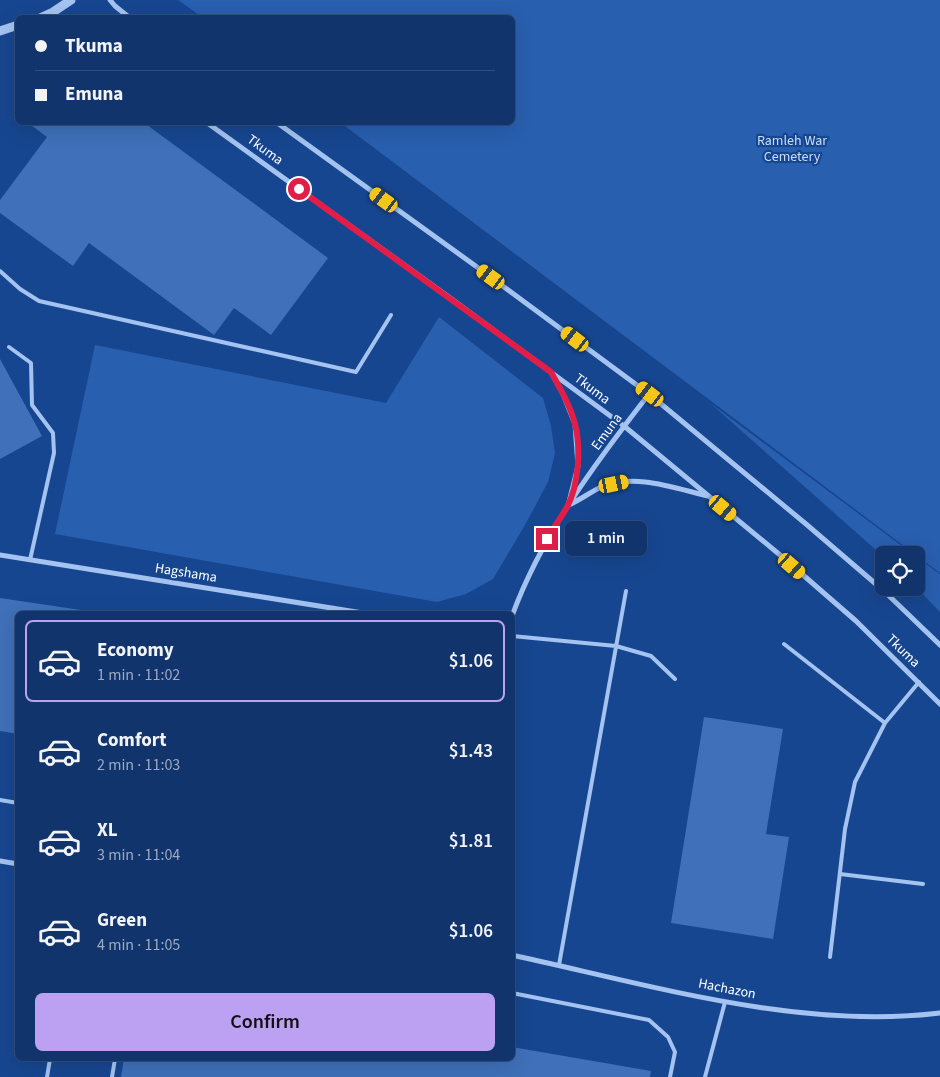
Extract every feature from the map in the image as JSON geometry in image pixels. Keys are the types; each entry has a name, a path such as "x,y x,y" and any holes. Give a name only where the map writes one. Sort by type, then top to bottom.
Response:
{"street":[{"path":"46,15 71,0"},
{"path":"110,0 126,15"},
{"path":"0,23 15,24"},
{"path":"0,32 15,25"},
{"name":"Tkuma","path":"210,125 624,426 856,621 940,704"},
{"name":"Tkuma","path":"280,125 650,394 884,591 940,645"},
{"path":"551,372 563,394 575,424 578,466 568,506"},
{"name":"Emuna","path":"514,611 550,534 624,426 650,394"},
{"path":"568,506 602,487 626,482 650,482 708,496"},
{"name":"Hagshama","path":"0,555 349,611"},
{"path":"0,861 15,864"},
{"name":"Hachazon","path":"515,956 725,1002 791,1012 850,1015 918,1015 940,1012"}],"lane":[{"path":"0,271 20,289 39,301 356,372 391,315"},
{"path":"8,347 30,362 32,404 52,433 54,453 30,560"},
{"path":"559,965 626,591"},
{"path":"515,636 616,646 651,656 675,680"},
{"path":"784,644 886,723"},
{"path":"830,957 845,829 855,782 886,723 919,682"},
{"path":"0,800 15,802"},
{"path":"840,874 923,884"},
{"path":"515,993 650,1020 668,1037 675,1052 670,1077"},
{"path":"705,1077 725,1002"},
{"path":"47,1077 50,1061"},
{"path":"112,1077 116,1061"}],"green space":[{"name":"Ramleh War Cemetery","path":"178,0 940,0 940,573 925,562 925,546 904,546 344,125 515,125 515,15 199,15"},
{"path":"439,317 543,398 551,426 555,453 548,482 493,579 466,594 437,602 55,534 95,345 386,403"},
{"path":"710,403 902,546 875,546 875,549"},
{"path":"925,563 940,574 940,612 925,596"}],"building":[{"path":"31,125 147,125 328,258 271,335 234,308 214,335 89,243 73,266 0,213 0,200 47,137"},
{"path":"0,359 42,436 0,459"},
{"path":"0,598 88,611 15,611 15,734 0,731"},
{"path":"704,717 783,729 766,834 789,837 773,939 671,923"},
{"path":"515,1048 651,1071 650,1077 121,1077 124,1061 515,1061"}],"route":[{"path":"299,189 551,372 563,394 575,424 578,466 568,506 547,539"}]}
